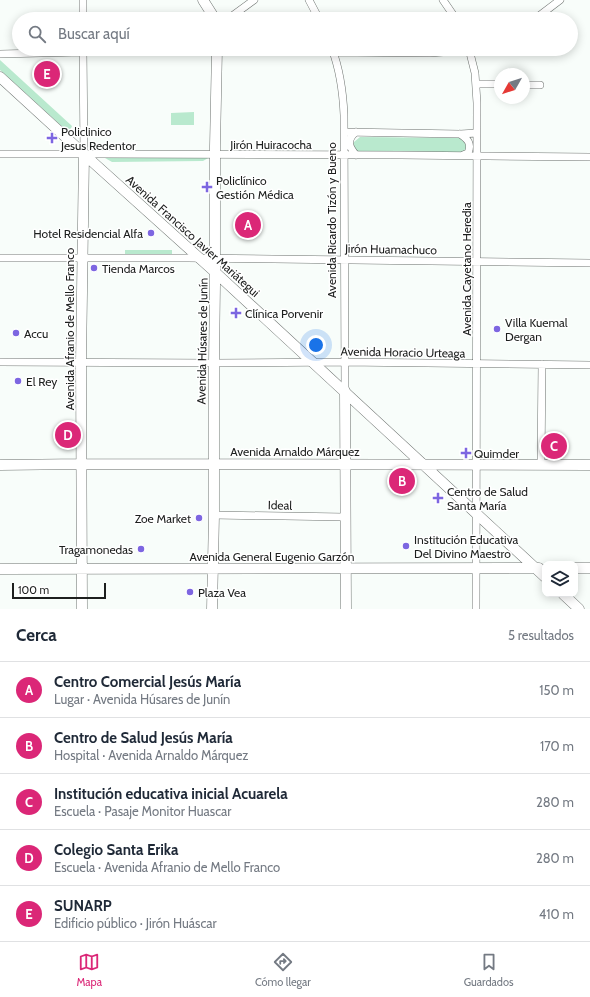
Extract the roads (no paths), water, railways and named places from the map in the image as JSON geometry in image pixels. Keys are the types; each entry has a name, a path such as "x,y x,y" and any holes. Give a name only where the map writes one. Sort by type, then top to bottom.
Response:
{"street":[{"path":"83,0 83,12"},
{"path":"203,0 211,12"},
{"path":"238,12 254,0"},
{"path":"309,0 315,12"},
{"path":"443,0 451,12"},
{"path":"544,12 560,0"},
{"path":"0,54 12,53"},
{"name":"Avenida Afranio de Mello Franco","path":"82,56 84,154 81,362 82,609"},
{"name":"Avenida Húsares de Junín","path":"212,609 217,56"},
{"name":"Avenida Ricardo Tizón y Bueno","path":"334,56 343,100 344,132 344,464 346,609"},
{"name":"Avenida Cayetano Heredia","path":"471,56 476,84 477,133 476,609"},
{"name":"Avenida Francisco Javier Mariátegui","path":"0,77 200,258 477,514 540,568"},
{"path":"476,84 494,84"},
{"path":"530,85 540,85"},
{"path":"344,132 477,133"},
{"path":"356,132 351,137 350,144 356,155"},
{"path":"460,134 466,138 470,146 468,153 463,155"},
{"name":"Jirón Huiracocha","path":"0,154 463,155 590,157"},
{"name":"Jirón Huamachuco","path":"0,258 200,258 590,263"},
{"name":"Avenida Horacio Urteaga","path":"0,362 344,362 590,365"},
{"path":"542,364 542,465"},
{"name":"Avenida Arnaldo Márquez","path":"0,464 590,465"},
{"name":"Ideal","path":"214,515 345,517"},
{"name":"Avenida General Eugenio Garzón","path":"0,569 540,568"},
{"path":"578,568 590,568"},
{"path":"566,597 579,609"}],"place":[{"name":"SUNARP","path":"47,74"},
{"name":"Policlinico Jesus Redentor","path":"52,138"},
{"name":"Policlínico Gestión Médica","path":"207,187"},
{"name":"Centro Comercial Jesús María","path":"248,225"},
{"name":"Hotel Residencial Alfa","path":"151,233"},
{"name":"Tienda Marcos","path":"94,268"},
{"name":"Clínica Porvenir","path":"236,313"},
{"name":"Villa Kuemal Dergan","path":"497,329"},
{"name":"Accu","path":"16,333"},
{"name":"El Rey","path":"18,381"},
{"name":"Colegio Santa Erika","path":"68,435"},
{"name":"Institución educativa inicial Acuarela","path":"554,446"},
{"name":"Quimder","path":"466,453"},
{"name":"Centro de Salud Jesús María","path":"402,481"},
{"name":"Centro de Salud Santa María","path":"438,498"},
{"name":"Zoe Market","path":"199,518"},
{"name":"Institución Educativa Del Divino Maestro","path":"406,546"},
{"name":"Tragamonedas","path":"141,549"},
{"name":"Plaza Vea","path":"190,592"}]}
